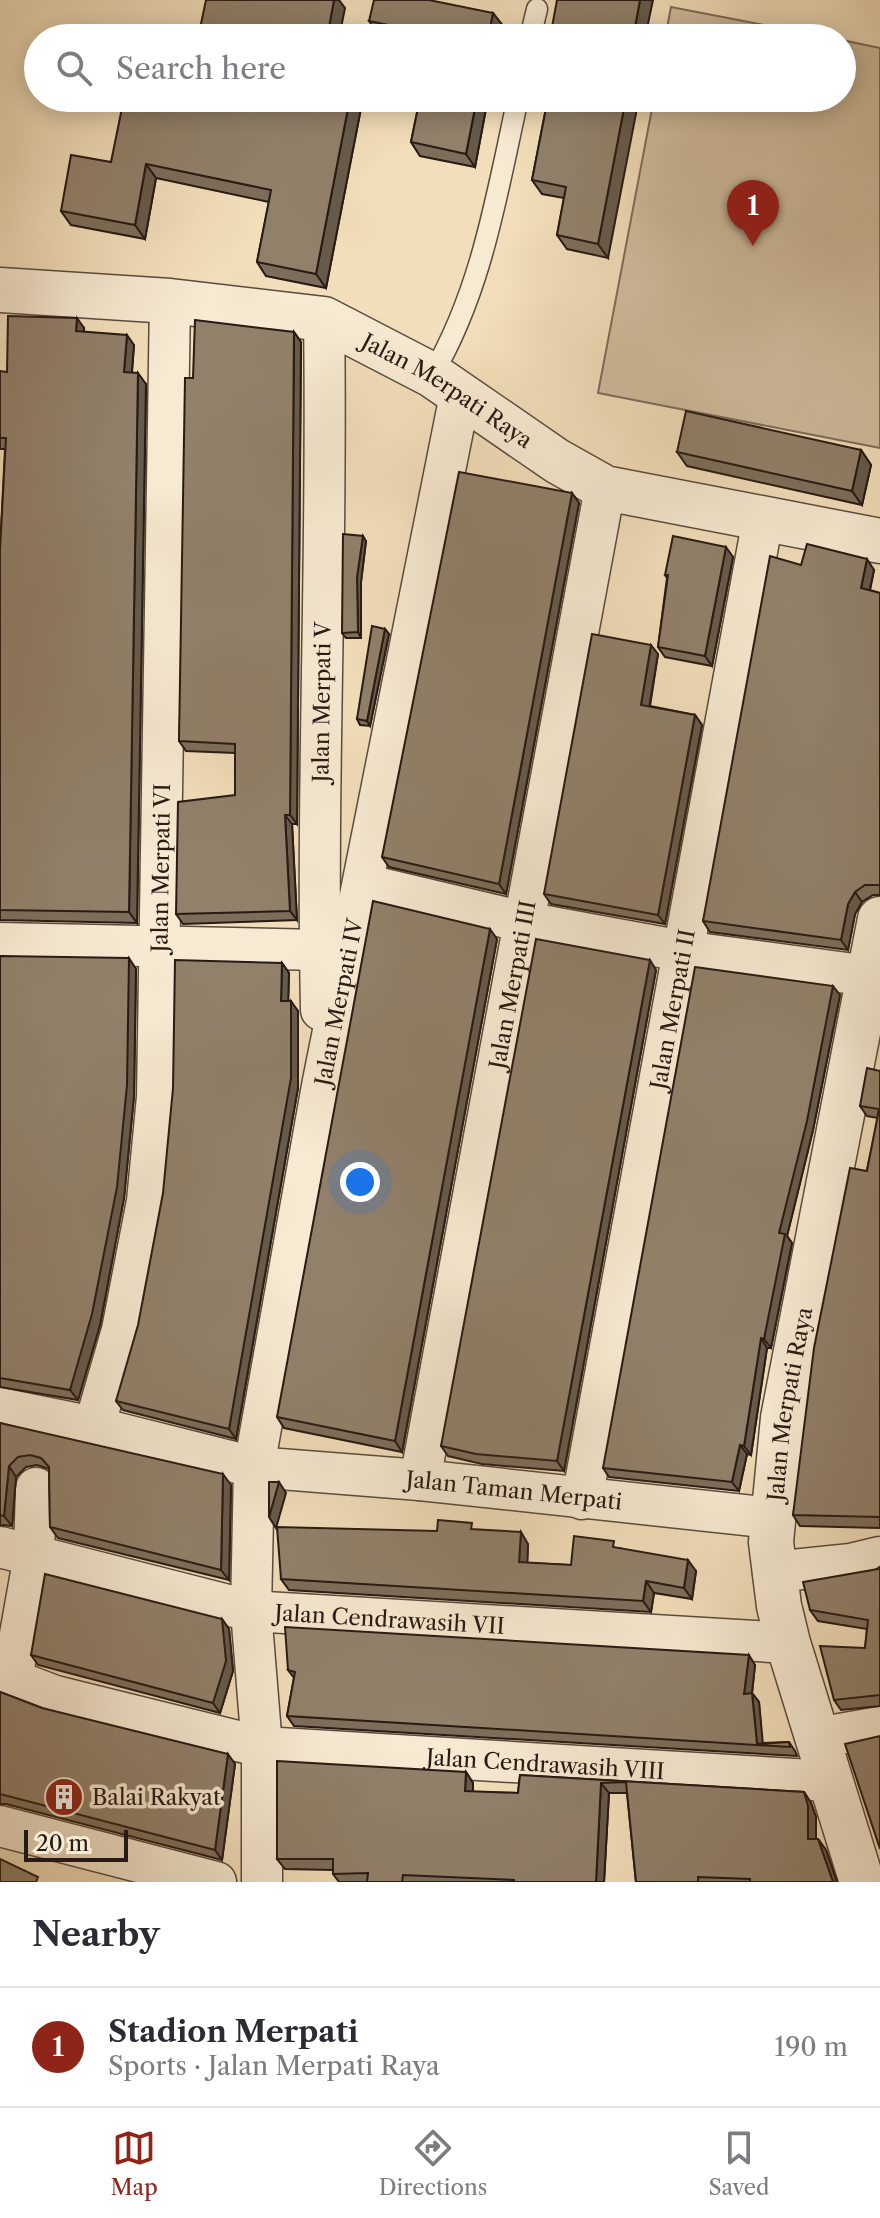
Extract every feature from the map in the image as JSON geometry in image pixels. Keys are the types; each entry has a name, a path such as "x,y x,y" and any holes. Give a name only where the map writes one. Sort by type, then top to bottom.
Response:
{"street":[{"name":"Jalan Merpati Raya","path":"0,290 170,301 324,319 446,385 557,461 605,488 880,541"},
{"name":"Jalan Merpati VI","path":"94,1427 122,1330 147,1201 157,1097 170,301"},
{"name":"Jalan Merpati V","path":"322,1086 321,584 327,505 324,319"},
{"name":"Jalan Merpati IV","path":"262,1882 262,1747 251,1611 254,1467 322,1086 363,884 446,385"},
{"name":"Jalan Merpati III","path":"420,1480 605,488"},
{"name":"Jalan Merpati II","path":"582,1499 763,519"},
{"path":"363,884 524,922 682,951 869,976"},
{"name":"Jalan Merpati Raya","path":"867,1875 828,1781 788,1643 773,1572 772,1518 786,1403 880,919"},
{"path":"0,943 320,950"},
{"name":"Jalan Taman Merpati","path":"0,1408 94,1427 254,1467 420,1480 772,1518"},
{"path":"6,1677 17,1551 36,1488"},
{"name":"Jalan Cendrawasih VII","path":"17,1551 251,1611 788,1643"},
{"path":"773,1572 851,1564 880,1557"},
{"name":"Jalan Cendrawasih VIII","path":"6,1677 55,1696 262,1747 828,1781"},
{"path":"817,1738 880,1727"},
{"path":"0,1826 216,1882"}],"lane":[{"path":"533,24 537,9"},
{"path":"446,385 448,348 484,256 515,112"}],"shaded area":[{"path":"671,7 759,24 668,24"},
{"path":"856,43 880,48 880,448 598,393 651,112 856,112"}],"building":[{"path":"206,0 334,0 330,24 201,24"},
{"path":"374,0 429,0 493,13 491,24 384,24 369,21"},
{"path":"557,0 640,0 636,24 553,24"},
{"path":"121,112 347,112 316,274 257,262 271,190 146,164 135,225 61,211 71,155 111,162"},
{"path":"417,112 474,112 466,154 411,142"},
{"path":"545,112 623,112 598,244 557,235 566,187 532,180"},
{"path":"8,316 77,318 76,331 127,335 124,372 138,373 129,912 0,910 0,550 6,438 0,438 0,371 7,372"},
{"path":"195,320 294,332 290,815 285,815 290,911 176,914 178,802 235,795 235,744 179,741 185,378 193,378"},
{"path":"686,411 861,450 852,491 677,452"},
{"path":"459,472 572,493 499,884 382,857"},
{"path":"343,534 363,536 357,577 358,632 342,633"},
{"path":"673,536 726,547 705,656 658,647 668,575 665,575"},
{"path":"807,544 867,559 861,588 880,593 880,885 865,885 855,892 848,904 841,940 703,921 770,556 801,565"},
{"path":"372,626 385,629 367,721 357,719"},
{"path":"592,634 651,645 641,705 695,715 658,915 544,894"},
{"path":"373,901 490,929 395,1441 277,1417"},
{"path":"536,939 650,960 557,1461 476,1454 441,1446"},
{"path":"0,956 129,958 127,1085 117,1187 92,1314 70,1390 0,1378"},
{"path":"175,960 282,963 281,1001 291,1001 291,1078 229,1429 116,1401 138,1325 163,1193 173,1088"},
{"path":"695,967 833,986 807,1121 779,1233 785,1234 764,1339 761,1338 744,1446 740,1445 732,1482 603,1468"},
{"path":"867,1068 880,1071 880,1517 793,1515 814,1348 850,1168 867,1171 879,1109 860,1106"},
{"path":"0,1423 223,1474 221,1570 50,1527 49,1467 41,1458 30,1455 18,1457 9,1466 4,1516 0,1515"},
{"path":"269,1482 279,1482 269,1517"},
{"path":"438,1520 472,1523 471,1529 521,1532 519,1562 571,1565 574,1536 614,1541 613,1547 688,1560 684,1588 646,1581 643,1601 281,1579 277,1527 437,1531"},
{"path":"880,1567 880,1695 834,1700 820,1646 865,1648 868,1620 810,1610 803,1582"},
{"path":"45,1574 222,1619 226,1661 213,1703 31,1655"},
{"path":"285,1627 749,1655 744,1694 752,1693 757,1744 789,1742 790,1747 287,1716 295,1672 288,1670"},
{"path":"0,1692 42,1708 228,1754 215,1850 0,1794"},
{"path":"880,1736 880,1849 845,1744"},
{"path":"277,1761 466,1772 465,1791 518,1793 520,1775 804,1792 808,1806 808,1839 818,1839 833,1882 750,1882 750,1879 698,1877 698,1882 636,1882 626,1782 601,1783 596,1882 514,1882 403,1875 402,1882 367,1882 368,1873 333,1874 333,1859 277,1859"},
{"path":"0,1859 38,1877 36,1882 0,1882"}],"place":[{"name":"Stadion Merpati","path":"753,246"},
{"name":"Balai Rakyat","path":"64,1797"}]}
